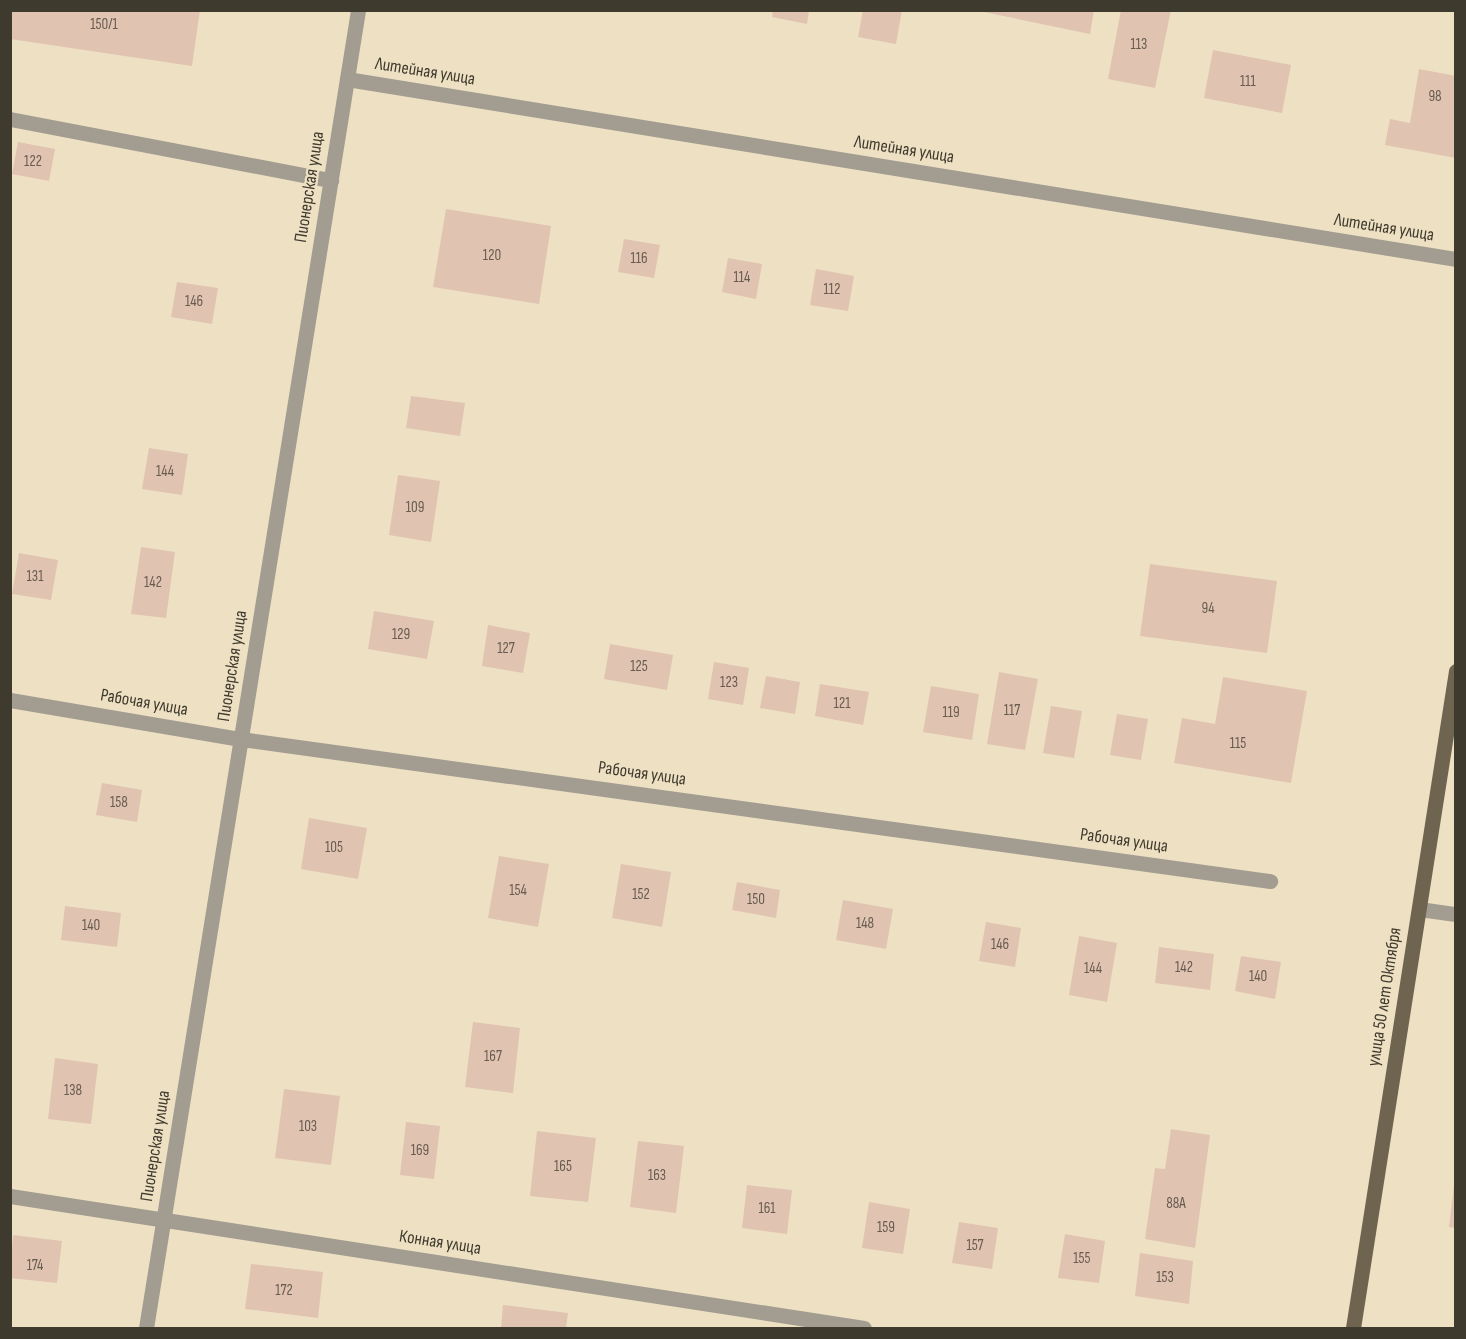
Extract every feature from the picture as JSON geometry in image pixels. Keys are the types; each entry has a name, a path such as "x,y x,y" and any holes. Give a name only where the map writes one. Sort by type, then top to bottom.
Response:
{"main road":[{"name":"улица 50 лет Октября","path":"1353,1329 1455,671"}],"street":[{"name":"Пионерская улица","path":"146,1329 358,10"},
{"name":"Литейная улица","path":"347,79 1455,260"},
{"path":"10,119 331,180"},
{"name":"Рабочая улица","path":"10,700 241,739 1270,881"},
{"path":"1419,909 1455,914"},
{"name":"Конная улица","path":"10,1196 864,1329"}],"building":[{"path":"10,10 200,10 192,66 10,39"},
{"path":"773,10 809,10 807,24 772,17"},
{"path":"863,10 902,10 896,44 858,37"},
{"path":"974,10 1094,10 1090,34"},
{"path":"1121,10 1171,10 1155,88 1108,79"},
{"path":"1213,50 1291,65 1282,113 1204,98"},
{"path":"1419,69 1456,76 1456,158 1385,145 1390,119 1410,123"},
{"path":"18,142 55,149 49,181 12,174"},
{"path":"446,209 551,226 539,304 433,287"},
{"path":"624,239 660,245 654,278 618,272"},
{"path":"728,258 762,264 756,299 722,292"},
{"path":"816,269 854,276 848,311 810,305"},
{"path":"177,282 218,288 212,324 171,317"},
{"path":"411,396 465,403 460,436 406,428"},
{"path":"149,448 188,454 182,495 142,489"},
{"path":"398,475 440,481 431,542 389,535"},
{"path":"141,547 175,552 166,618 131,614"},
{"path":"19,553 58,560 51,600 12,594"},
{"path":"1150,564 1277,581 1267,653 1140,636"},
{"path":"374,611 434,621 427,659 368,649"},
{"path":"488,625 530,633 523,673 482,666"},
{"path":"610,644 673,655 667,690 604,679"},
{"path":"714,662 749,668 743,705 708,699"},
{"path":"999,672 1038,679 1025,750 987,744"},
{"path":"766,676 800,682 795,714 760,708"},
{"path":"1223,677 1307,691 1291,783 1174,763 1182,718 1215,724"},
{"path":"820,684 869,692 863,725 815,716"},
{"path":"931,686 979,694 972,740 923,732"},
{"path":"1051,706 1082,711 1074,758 1043,753"},
{"path":"1117,714 1148,719 1141,760 1110,755"},
{"path":"102,783 142,790 137,822 96,815"},
{"path":"309,818 367,828 358,879 301,869"},
{"path":"499,856 549,864 538,927 488,918"},
{"path":"621,864 671,872 662,927 612,918"},
{"path":"737,882 780,890 776,918 732,910"},
{"path":"843,900 893,909 886,949 836,940"},
{"path":"65,906 121,913 117,947 61,940"},
{"path":"986,922 1021,928 1015,967 979,961"},
{"path":"1079,936 1117,943 1107,1002 1069,995"},
{"path":"1159,947 1214,954 1210,990 1155,983"},
{"path":"1241,956 1281,962 1275,999 1235,991"},
{"path":"473,1022 520,1028 513,1093 465,1087"},
{"path":"55,1058 98,1064 91,1124 48,1119"},
{"path":"284,1089 340,1096 331,1165 275,1158"},
{"path":"406,1122 440,1126 434,1179 400,1175"},
{"path":"1171,1129 1210,1135 1195,1248 1145,1239 1155,1168 1165,1169"},
{"path":"537,1131 596,1138 588,1202 530,1196"},
{"path":"638,1141 684,1146 676,1213 630,1207"},
{"path":"747,1185 792,1190 787,1234 742,1228"},
{"path":"1454,1185 1456,1185 1456,1228 1449,1227"},
{"path":"869,1202 910,1209 903,1254 862,1248"},
{"path":"959,1222 998,1228 992,1269 952,1263"},
{"path":"1065,1234 1105,1241 1099,1283 1058,1278"},
{"path":"13,1235 62,1241 57,1283 10,1278"},
{"path":"1140,1253 1193,1261 1189,1304 1135,1296"},
{"path":"251,1264 323,1272 318,1318 245,1309"},
{"path":"503,1305 568,1313 566,1328 501,1328"}]}
